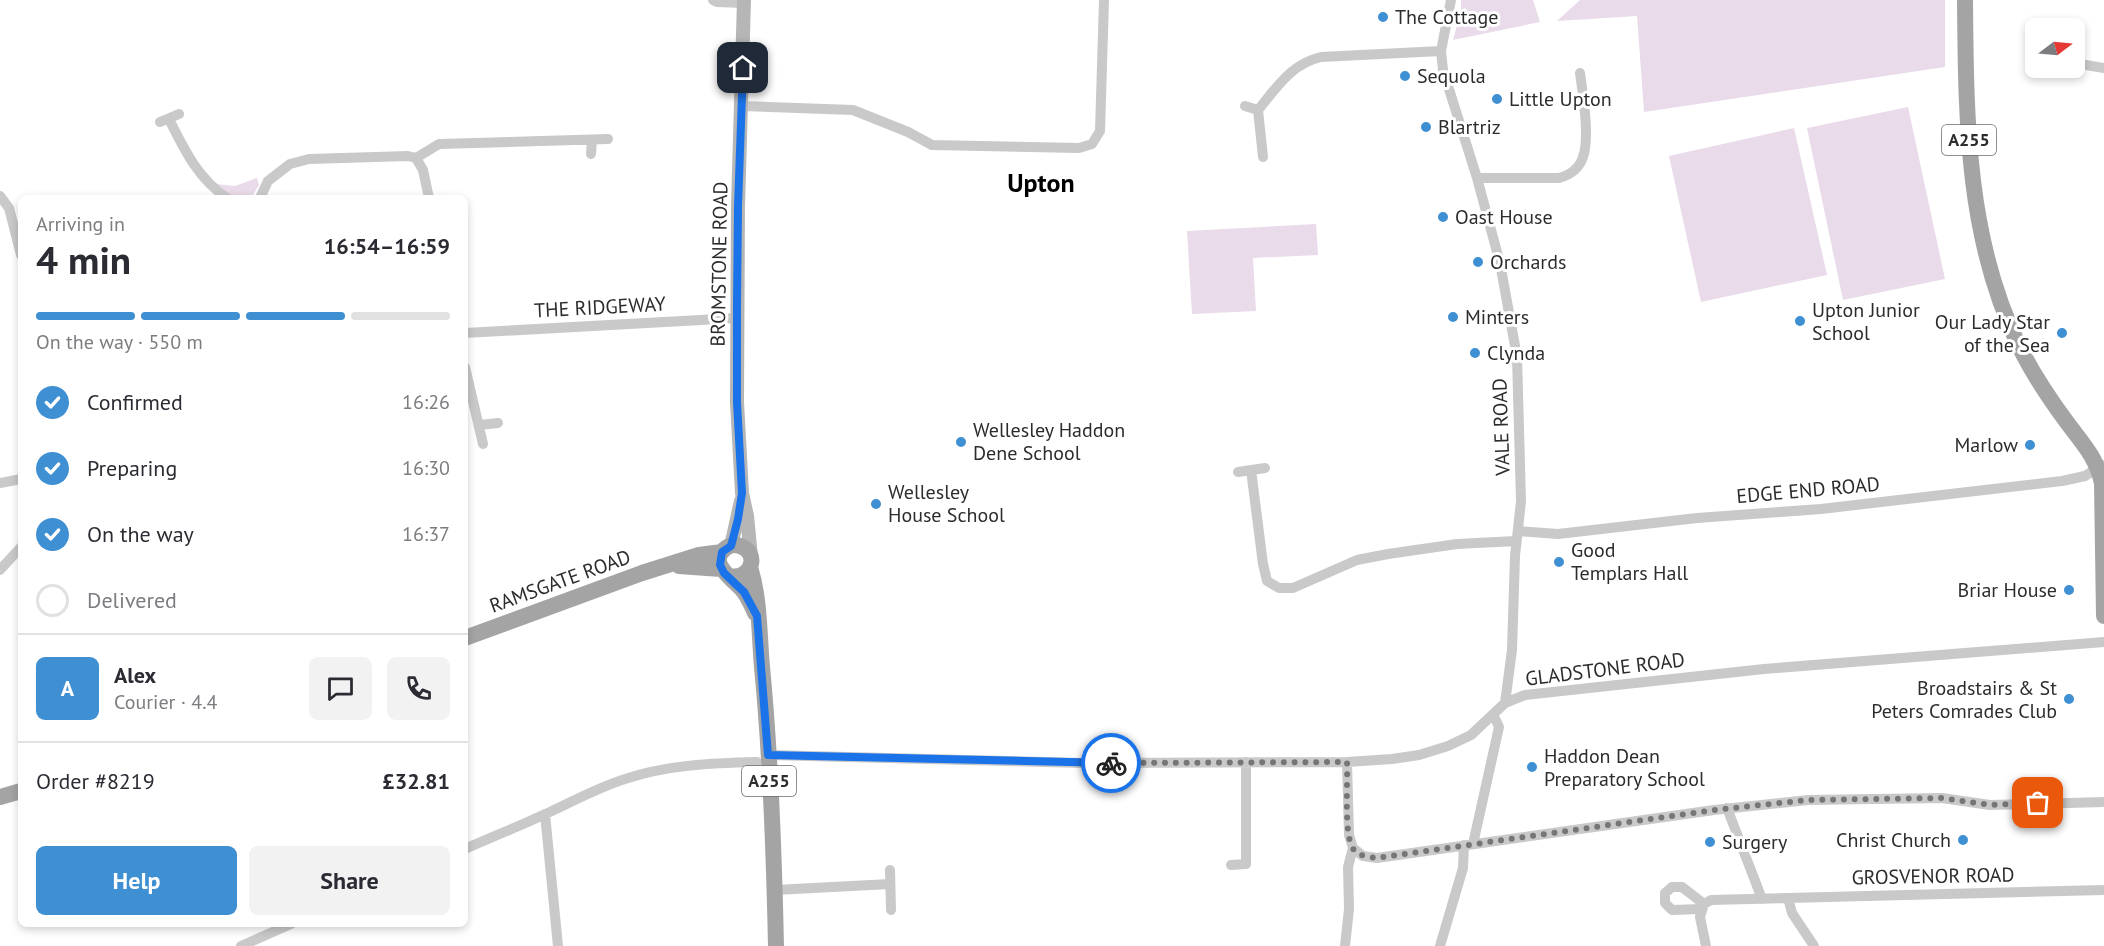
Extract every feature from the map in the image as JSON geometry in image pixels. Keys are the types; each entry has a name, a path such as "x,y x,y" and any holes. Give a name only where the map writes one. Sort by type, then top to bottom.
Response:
{"main road":[{"name":"A255","path":"1965,0 1967,111 1971,166 1992,278 2019,347 2041,386 2101,465 2104,616"},
{"path":"726,561 741,546 746,549 751,562"},
{"name":"RAMSGATE ROAD","path":"468,637 642,573 699,555 726,561 739,577 748,571 751,562"},
{"name":"A255","path":"726,561 757,616"},
{"name":"A255","path":"751,562 757,590 762,759 775,890 776,946"},
{"path":"0,797 18,792"}],"street":[{"path":"713,0 717,2 744,1"},
{"path":"742,106 853,110 908,132 932,145 1079,148 1092,144 1100,131 1104,0"},
{"path":"1263,157 1258,110 1298,65 1309,60 1335,56 1441,51 1451,0"},
{"name":"BROMSTONE ROAD","path":"744,1 738,206 737,402 742,493 747,516 751,562"},
{"name":"VALE ROAD","path":"1441,51 1443,70 1477,178 1500,263 1517,357 1521,501 1517,536 1512,650 1505,703"},
{"path":"2085,65 2104,68"},
{"path":"1477,178 1559,178 1570,174 1583,158 1586,141 1588,88 1580,73"},
{"path":"1245,106 1258,110"},
{"path":"170,118 187,155 201,175 224,195"},
{"path":"261,195 268,181 290,164 309,159 408,156 416,158 440,144 608,139"},
{"path":"591,154 592,140"},
{"path":"416,158 423,170 428,195"},
{"path":"0,196 9,208 18,243"},
{"name":"THE RIDGEWAY","path":"468,333 737,318"},
{"path":"468,379 483,444"},
{"path":"480,425 498,423"},
{"name":"EDGE END ROAD","path":"1251,470 1267,581 1280,588 1293,588 1357,560 1388,554 1517,536 1821,508 2062,481 2085,476 2101,465"},
{"path":"1238,472 1265,468"},
{"path":"0,483 18,480"},
{"name":"BROMSTONE ROAD","path":"726,561 738,519 742,493"},
{"path":"0,570 18,551"},
{"name":"GLADSTONE ROAD","path":"468,848 545,814 588,792 626,778 669,768 762,759 1083,763 1347,762 1392,759 1419,755 1448,746 1471,735 1505,703 1525,695 1752,670 2104,642"},
{"path":"1440,946 1499,727 1493,714"},
{"path":"1231,865 1246,864 1246,762"},
{"path":"1345,946 1350,909 1348,867 1353,849 1348,834 1347,762"},
{"path":"1353,849 1363,856 1377,858 1727,808 1808,800 1931,798 1990,805 2104,802"},
{"path":"1727,808 1762,899"},
{"path":"545,814 558,946"},
{"path":"890,870 891,910"},
{"path":"775,890 890,884"},
{"name":"GROSVENOR ROAD","path":"1706,946 1700,917 1702,907 1711,900 2104,891"},
{"path":"1788,898 1792,913 1814,946"},
{"path":"241,946 284,927"}],"shaded area":[{"path":"1461,0 1533,0 1540,22 1453,40 1461,10"},
{"path":"1580,0 1945,0 1945,67 1644,112 1637,16 1557,21"},
{"path":"1908,107 1945,279 1843,300 1807,128"},
{"path":"1794,128 1827,275 1701,302 1669,156"},
{"path":"257,178 259,185 253,195 230,195 215,186 216,184 235,186"},
{"path":"1316,224 1318,255 1253,258 1256,311 1192,314 1187,231"}],"way so far":[{"path":"1111,763 1347,762 1348,834 1353,849 1363,856 1377,858 1714,810 1808,800 1942,798 1990,805 2038,803"}],"place":[{"name":"The Cottage","path":"1383,17"},
{"name":"Sequola","path":"1405,76"},
{"name":"Little Upton","path":"1497,99"},
{"name":"Blartriz","path":"1426,127"},
{"name":"Oast House","path":"1443,217"},
{"name":"Orchards","path":"1478,262"},
{"name":"Minters","path":"1453,317"},
{"name":"Upton Junior School","path":"1800,321"},
{"name":"Our Lady Star of the Sea","path":"2062,333"},
{"name":"Clynda","path":"1475,353"},
{"name":"Wellesley Haddon Dene School","path":"961,442"},
{"name":"Marlow","path":"2030,445"},
{"name":"Wellesley House School","path":"876,504"},
{"name":"Good Templars Hall","path":"1559,562"},
{"name":"Briar House","path":"2069,590"},
{"name":"Broadstairs & St Peters Comrades Club","path":"2069,699"},
{"name":"Haddon Dean Preparatory School","path":"1532,767"},
{"name":"Christ Church","path":"1963,840"},
{"name":"Surgery","path":"1710,842"}],"district":[{"name":"Upton","path":"1041,183"}],"route":[{"path":"743,68 737,306 737,402 742,493 731,546 722,552 719,560 721,569 744,592 757,616 768,755 1111,763"}]}
